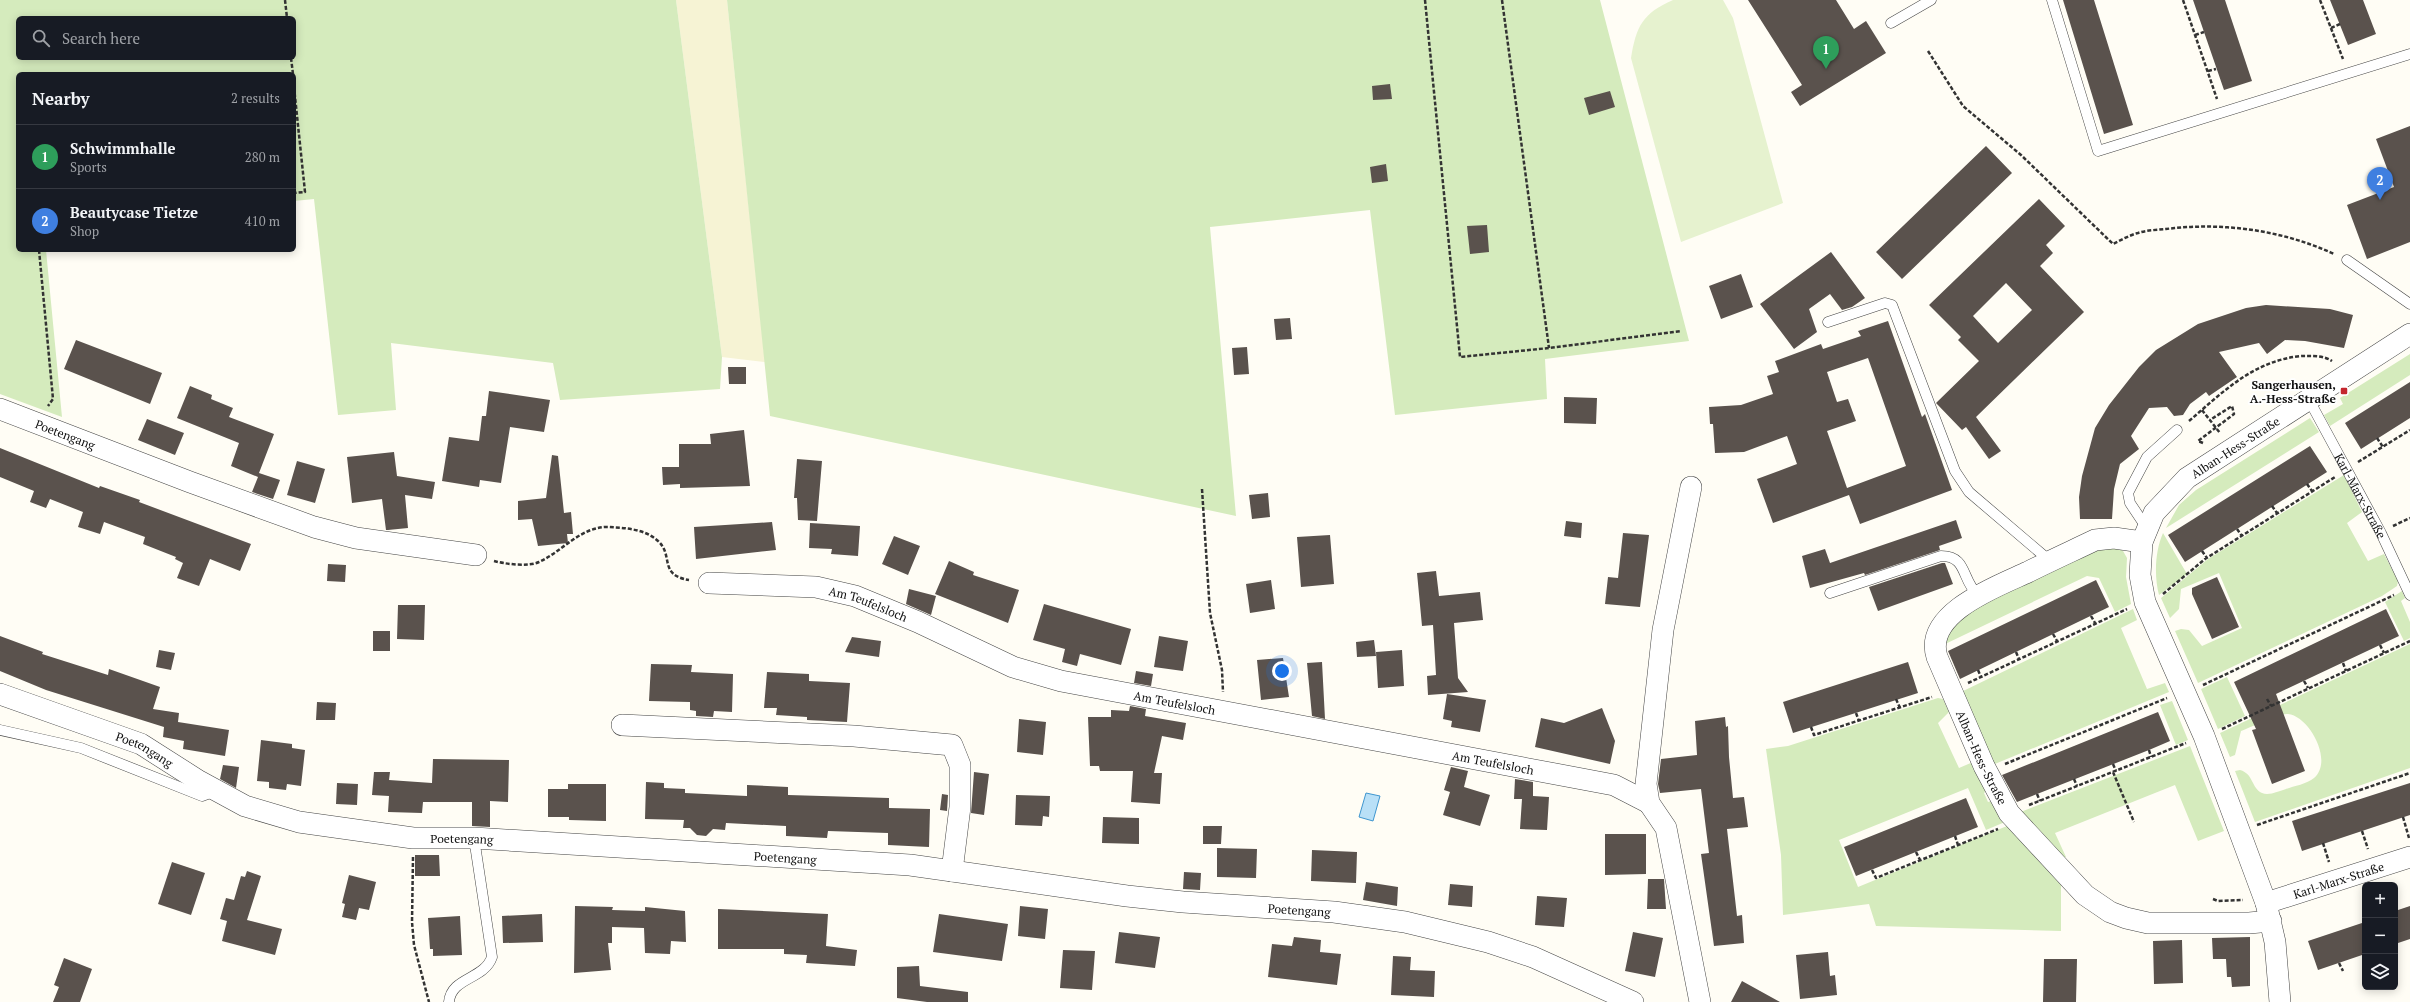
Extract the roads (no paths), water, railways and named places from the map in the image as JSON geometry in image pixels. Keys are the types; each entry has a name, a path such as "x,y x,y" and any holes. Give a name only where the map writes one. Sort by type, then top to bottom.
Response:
{"street":[{"name":"Alban-Hess-Straße","path":"2280,1002 2277,961 2261,908 2241,831 2204,736 2144,602 2140,575 2144,534 2161,504 2187,478 2308,398 2410,334"},
{"name":"Poetengang","path":"0,409 314,527 356,538 476,555"},
{"name":"Am Teufelsloch","path":"1691,487 1664,630 1646,784 1649,803 1666,828 1700,1002"},
{"name":"Alban-Hess-Straße","path":"2144,534 2122,538 2101,539 1978,595 1951,615 1936,638 1936,654 1984,766 2015,821 2084,895 2110,912 2126,918 2163,924 2248,923 2261,908"},
{"name":"Am Teufelsloch","path":"709,582 816,587 856,596 918,622 1013,667 1061,682 1614,785 1649,803"},
{"name":"Poetengang","path":"0,694 141,744 212,788 245,806 299,822 413,838 474,838 910,865 1127,896 1334,912 1405,922 1448,931 1503,947 1533,957 1633,1002"},
{"path":"622,725 854,736 952,745 960,765 960,807 952,871"},
{"name":"Karl-Marx-Straße","path":"2261,908 2410,857"}],"lane":[{"path":"1891,23 1931,0"},
{"path":"2052,0 2098,151 2410,54"},
{"path":"2347,260 2410,304"},
{"path":"1828,322 1885,303 1892,305 1955,471 1968,492 2050,561"},
{"name":"Karl-Marx-Straße","path":"2308,398 2347,469 2410,595"},
{"path":"2144,534 2130,503 2128,493 2147,457 2177,430"},
{"path":"1830,593 1940,556 1956,559 1960,563 1970,588 1978,595"},
{"path":"0,730 81,748 202,796 210,793 212,788"},
{"path":"449,1002 450,995 456,986 482,973 489,965 492,957 474,838"}],"water":[{"path":"1366,793 1380,796 1373,821 1359,817"}],"place":[{"name":"Schwimmhalle","path":"1826,69"},
{"name":"Beautycase Tietze","path":"2380,200"},
{"name":"Sangerhausen, A.-Hess-Straße","path":"2344,391"}]}
